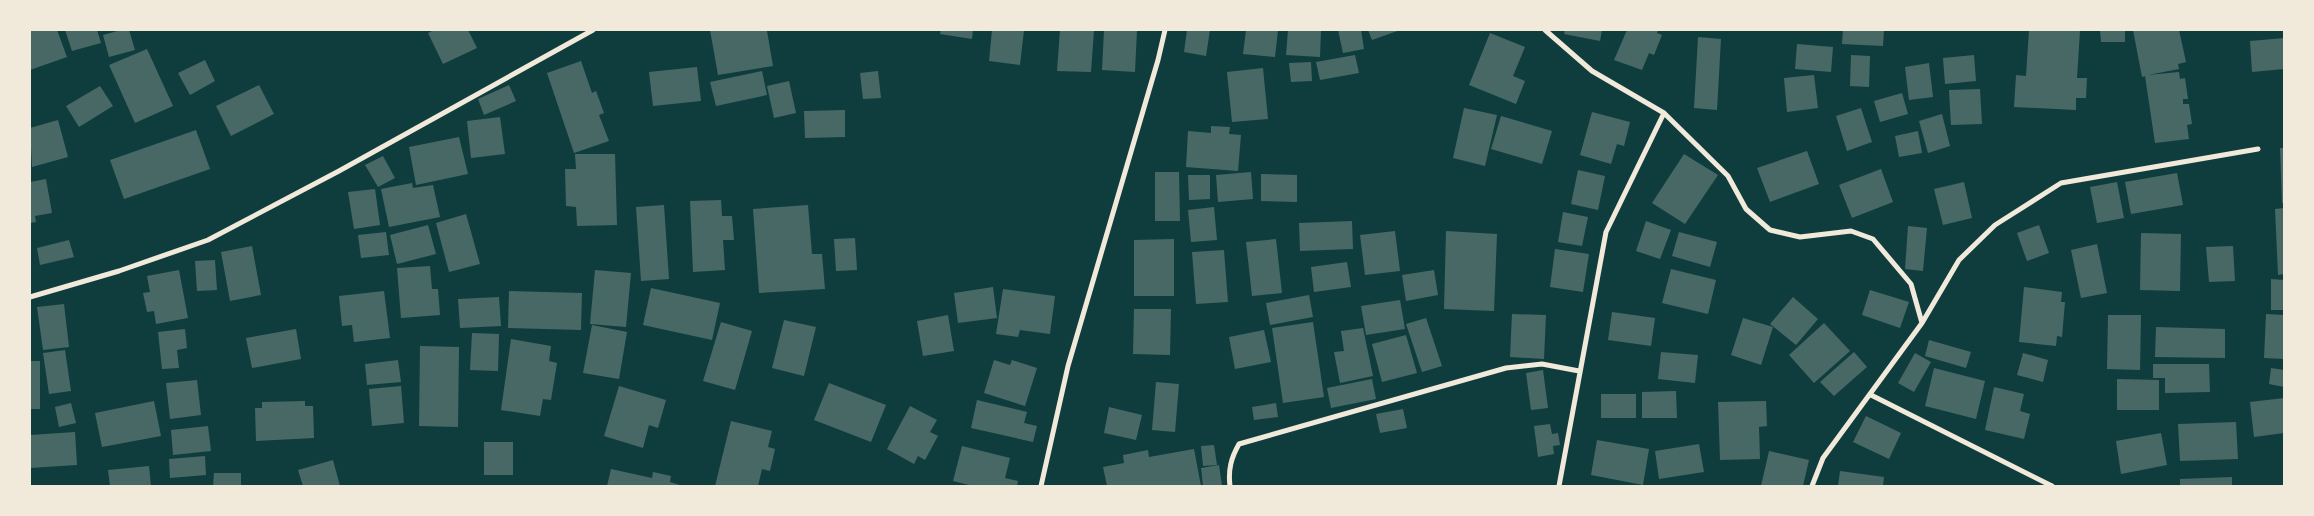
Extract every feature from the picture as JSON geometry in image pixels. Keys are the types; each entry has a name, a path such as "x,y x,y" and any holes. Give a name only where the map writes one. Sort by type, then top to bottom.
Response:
{"street":[{"path":"30,297 119,271 208,240 339,171 593,30"},
{"path":"1041,486 1068,366 1158,60 1165,30"},
{"path":"1545,30 1592,71 1664,113 1728,176 1746,209 1770,230 1800,237 1851,231 1873,239 1911,284 1922,322"},
{"path":"1559,486 1606,232 1664,113"},
{"path":"1812,486 1824,458 1922,322 1959,260 1995,225 2061,183 2258,149"},
{"path":"1230,486 1228,475 1232,456 1239,444 1506,368 1542,364 1579,371"},
{"path":"1871,395 2052,486"}],"building":[{"path":"30,30 57,30 67,57 30,70"},
{"path":"65,30 97,30 101,43 72,51"},
{"path":"121,30 129,30 135,50 109,57 103,35"},
{"path":"434,30 468,30 477,48 443,64 428,33"},
{"path":"710,30 767,31 773,66 718,75"},
{"path":"941,30 973,30 972,39 940,34"},
{"path":"992,30 1024,30 1020,65 989,61"},
{"path":"1060,30 1094,30 1091,72 1057,71"},
{"path":"1104,30 1137,30 1135,72 1102,70"},
{"path":"1187,30 1210,30 1206,56 1184,52"},
{"path":"1246,30 1278,30 1275,57 1243,54"},
{"path":"1288,30 1321,30 1320,57 1286,55"},
{"path":"1338,30 1361,30 1364,49 1343,53"},
{"path":"1368,30 1400,30 1372,40"},
{"path":"1565,30 1602,30 1600,41 1564,34"},
{"path":"1627,30 1658,30 1657,33 1662,35 1654,55 1649,53 1642,70 1614,60"},
{"path":"1843,30 1884,30 1883,46 1842,44"},
{"path":"2029,30 2080,31 2077,78 2087,78 2086,98 2076,98 2076,110 2014,107 2016,75 2026,76"},
{"path":"2100,30 2125,30 2125,42 2101,42"},
{"path":"2133,30 2179,30 2186,62 2178,64 2179,69 2148,75 2179,72 2180,79 2185,78 2188,99 2183,99 2183,104 2189,104 2192,124 2187,125 2189,139 2155,143 2145,76 2142,77"},
{"path":"1490,33 1525,47 1513,76 1525,81 1516,104 1469,85"},
{"path":"1698,37 1721,39 1717,110 1694,108"},
{"path":"2284,38 2284,69 2252,72 2250,41"},
{"path":"1797,44 1833,47 1831,72 1795,69"},
{"path":"147,49 173,106 135,123 109,65"},
{"path":"1355,55 1359,73 1320,80 1316,62"},
{"path":"1851,55 1870,56 1869,87 1850,86"},
{"path":"1974,55 1976,81 1945,84 1943,58"},
{"path":"205,60 215,81 190,95 178,73"},
{"path":"581,61 592,93 596,91 604,113 599,115 609,141 574,153 547,73"},
{"path":"1311,62 1312,81 1291,82 1289,63"},
{"path":"1929,63 1933,97 1909,100 1905,67"},
{"path":"697,67 701,101 653,106 649,72"},
{"path":"1263,68 1268,119 1232,122 1227,72"},
{"path":"762,71 767,95 716,106 710,82"},
{"path":"878,71 881,98 863,99 860,73"},
{"path":"1814,75 1818,108 1787,112 1784,78"},
{"path":"789,81 796,113 774,118 767,86"},
{"path":"259,85 274,114 231,136 216,106"},
{"path":"509,85 516,101 484,115 478,99"},
{"path":"100,86 113,106 79,127 66,106"},
{"path":"1980,89 1982,124 1951,125 1949,90"},
{"path":"1902,93 1908,114 1880,122 1874,101"},
{"path":"1464,108 1497,115 1485,166 1453,158"},
{"path":"1861,108 1872,142 1847,151 1836,116"},
{"path":"845,110 845,137 805,138 804,111"},
{"path":"1592,112 1630,122 1624,146 1617,144 1611,164 1580,155"},
{"path":"1942,114 1950,146 1928,153 1919,121"},
{"path":"1501,116 1552,131 1542,164 1491,149"},
{"path":"500,117 505,154 471,158 467,121"},
{"path":"58,120 68,157 32,167 30,128"},
{"path":"1211,126 1230,127 1229,134 1241,135 1238,171 1186,167 1188,131 1211,133"},
{"path":"196,130 210,169 124,199 110,160"},
{"path":"1918,131 1922,153 1899,157 1895,136"},
{"path":"459,137 468,174 416,185 409,147"},
{"path":"2280,148 2284,148 2284,203 2282,203"},
{"path":"1807,151 1819,184 1770,202 1757,168"},
{"path":"575,154 615,154 617,225 577,226 576,207 566,206 565,169 576,169"},
{"path":"1684,154 1718,175 1685,224 1652,203"},
{"path":"383,156 395,178 378,187 365,165"},
{"path":"1881,169 1893,202 1852,218 1839,185"},
{"path":"1578,170 1605,176 1598,210 1571,204"},
{"path":"1155,172 1179,172 1180,221 1155,221"},
{"path":"1251,172 1253,199 1218,202 1216,175"},
{"path":"2177,173 2183,205 2131,214 2125,182"},
{"path":"1261,174 1297,175 1297,202 1261,201"},
{"path":"1188,175 1210,175 1210,199 1189,200"},
{"path":"46,179 52,213 35,216 36,222 30,223 30,182"},
{"path":"1964,182 1972,218 1943,225 1934,189"},
{"path":"2117,182 2124,218 2097,223 2090,187"},
{"path":"412,183 413,188 433,185 440,217 389,227 381,189"},
{"path":"375,189 380,225 354,229 348,192"},
{"path":"721,200 722,216 732,216 734,240 723,240 725,270 693,272 690,201"},
{"path":"664,205 669,279 641,281 636,207"},
{"path":"808,205 812,254 822,254 825,289 759,293 753,209"},
{"path":"1214,207 1217,240 1191,242 1188,210"},
{"path":"2284,208 2284,274 2278,275 2275,209"},
{"path":"1563,212 1588,217 1582,246 1558,242"},
{"path":"466,214 480,264 449,272 436,223"},
{"path":"1352,221 1353,249 1300,251 1299,223"},
{"path":"1646,221 1671,230 1660,259 1636,251"},
{"path":"428,225 436,254 397,264 390,235"},
{"path":"2039,225 2049,253 2027,261 2017,233"},
{"path":"1908,226 1927,228 1923,271 1905,269"},
{"path":"1395,231 1400,271 1365,275 1360,235"},
{"path":"1446,231 1497,234 1494,311 1444,309"},
{"path":"386,232 389,255 361,258 358,235"},
{"path":"1679,232 1717,242 1710,267 1672,256"},
{"path":"2141,233 2181,234 2180,291 2140,290"},
{"path":"855,238 857,270 836,271 834,239"},
{"path":"1174,239 1174,296 1134,296 1134,240"},
{"path":"1276,239 1282,293 1252,296 1246,242"},
{"path":"69,240 74,257 40,265 37,248"},
{"path":"2097,244 2107,293 2081,298 2071,250"},
{"path":"252,246 261,295 230,301 221,252"},
{"path":"2233,246 2235,281 2209,282 2206,247"},
{"path":"1555,249 1589,254 1583,292 1550,287"},
{"path":"1224,250 1228,302 1196,304 1192,252"},
{"path":"215,260 217,290 197,291 195,261"},
{"path":"1347,262 1351,287 1314,292 1311,267"},
{"path":"430,266 432,289 438,289 440,315 401,318 397,268"},
{"path":"1671,269 1716,280 1708,314 1662,303"},
{"path":"179,270 188,318 156,324 154,311 147,312 143,293 150,292 147,276"},
{"path":"595,270 631,273 626,327 590,324"},
{"path":"1434,270 1438,295 1406,301 1402,275"},
{"path":"2271,279 2284,280 2284,310 2271,310"},
{"path":"993,287 997,318 958,323 954,293"},
{"path":"2024,287 2062,292 2061,302 2065,302 2062,337 2057,336 2056,346 2019,342"},
{"path":"651,288 720,303 712,340 643,325"},
{"path":"1003,289 1055,296 1050,334 1020,330 1018,337 996,334"},
{"path":"1870,290 1909,302 1900,328 1862,315"},
{"path":"384,291 390,338 354,342 352,325 342,326 339,296"},
{"path":"509,291 582,293 581,330 508,328"},
{"path":"1309,295 1313,317 1270,325 1266,303"},
{"path":"499,297 501,326 460,328 458,299"},
{"path":"1793,297 1818,319 1796,345 1770,324"},
{"path":"1400,300 1405,329 1366,335 1361,306"},
{"path":"64,304 69,347 43,350 37,307"},
{"path":"1134,309 1171,309 1170,355 1133,354"},
{"path":"1612,312 1655,318 1651,346 1608,340"},
{"path":"1512,314 1546,315 1544,359 1510,357"},
{"path":"2266,314 2284,315 2284,359 2264,358"},
{"path":"948,315 954,351 923,356 917,321"},
{"path":"2108,315 2141,315 2140,370 2107,369"},
{"path":"1426,318 1442,366 1422,372 1406,324"},
{"path":"1743,318 1773,327 1761,365 1731,355"},
{"path":"784,320 816,327 804,376 772,368"},
{"path":"721,322 752,331 735,390 703,381"},
{"path":"1313,322 1324,397 1283,403 1272,328"},
{"path":"1824,323 1850,351 1814,383 1789,355"},
{"path":"592,325 627,332 619,379 583,373"},
{"path":"2156,327 2225,329 2225,358 2155,357"},
{"path":"1363,328 1373,376 1340,383 1334,352 1344,351 1341,331"},
{"path":"185,329 187,348 177,350 179,368 162,369 158,332"},
{"path":"296,329 301,359 252,368 246,338"},
{"path":"1264,330 1271,362 1235,369 1229,337"},
{"path":"472,333 499,334 498,371 470,370"},
{"path":"1406,335 1417,373 1382,382 1372,344"},
{"path":"511,339 551,346 549,361 557,363 551,400 543,399 540,416 501,410"},
{"path":"1929,340 1971,352 1966,368 1925,356"},
{"path":"420,346 459,347 458,427 419,426"},
{"path":"65,350 71,391 49,394 43,353"},
{"path":"1661,352 1698,355 1695,383 1658,379"},
{"path":"1854,352 1867,367 1834,396 1820,382"},
{"path":"1915,353 1931,362 1914,392 1898,383"},
{"path":"2023,353 2048,360 2043,382 2017,375"},
{"path":"398,360 401,382 367,385 365,364"},
{"path":"994,360 1010,365 1012,360 1037,368 1025,406 984,393"},
{"path":"30,361 40,361 40,409 30,409"},
{"path":"2153,364 2209,364 2210,392 2165,393 2165,378 2153,378"},
{"path":"1934,368 1985,381 1976,419 1925,406"},
{"path":"2271,368 2284,370 2284,387 2269,384"},
{"path":"1543,370 1548,408 1531,410 1526,373"},
{"path":"1372,379 1376,399 1331,408 1327,388"},
{"path":"2117,379 2159,380 2159,410 2117,410"},
{"path":"197,380 201,415 170,419 166,383"},
{"path":"1156,382 1179,384 1175,432 1152,430"},
{"path":"829,383 886,405 871,442 814,420"},
{"path":"401,386 404,423 372,426 369,389"},
{"path":"619,386 666,400 658,428 649,425 643,448 604,436"},
{"path":"1994,387 2024,394 2020,411 2030,414 2024,439 1985,430"},
{"path":"1676,391 1677,418 1642,418 1642,392"},
{"path":"1601,394 1636,394 1636,418 1601,418"},
{"path":"2284,398 2284,433 2254,437 2250,402"},
{"path":"977,400 1027,412 1024,423 1037,426 1033,442 971,428"},
{"path":"154,401 161,436 102,447 95,413"},
{"path":"305,401 305,406 313,406 314,438 256,441 255,408 262,408 262,402"},
{"path":"1766,401 1767,426 1759,427 1760,459 1720,460 1718,402"},
{"path":"71,403 76,423 59,427 55,407"},
{"path":"1276,403 1278,417 1254,420 1252,407"},
{"path":"910,406 937,420 930,432 938,436 925,460 918,456 914,464 887,449"},
{"path":"1109,407 1142,415 1136,440 1104,433"},
{"path":"1403,409 1407,428 1380,433 1376,414"},
{"path":"1866,416 1901,433 1889,459 1853,442"},
{"path":"731,421 772,431 768,447 775,449 770,471 762,469 758,486 715,486"},
{"path":"2236,422 2238,459 2180,461 2178,424"},
{"path":"1550,424 1552,434 1558,433 1560,445 1553,446 1554,454 1538,457 1534,426"},
{"path":"208,426 211,451 173,455 171,430"},
{"path":"75,432 77,465 30,468 30,435"},
{"path":"2161,433 2167,465 2121,474 2116,441"},
{"path":"1597,440 1649,449 1643,485 1591,475"},
{"path":"484,442 513,442 513,475 484,475"},
{"path":"1699,444 1704,472 1659,479 1655,451"},
{"path":"1214,445 1217,465 1203,466 1201,446"},
{"path":"962,446 1010,458 1005,478 1018,481 1017,486 973,486 953,481"},
{"path":"1194,449 1201,486 1107,486 1103,467 1124,463 1123,455 1148,450 1149,457"},
{"path":"1769,451 1809,460 1803,486 1761,486"},
{"path":"205,456 206,475 170,478 169,459"},
{"path":"333,460 340,486 303,486 298,470"},
{"path":"1219,465 1222,486 1203,486 1201,468"},
{"path":"149,466 151,486 110,486 108,470"},
{"path":"611,469 652,478 653,472 671,476 670,482 683,486 607,486"},
{"path":"1840,471 1884,477 1883,486 1838,486"},
{"path":"214,473 241,473 241,486 213,486"},
{"path":"2232,477 2232,486 2180,486 2180,479"}]}
